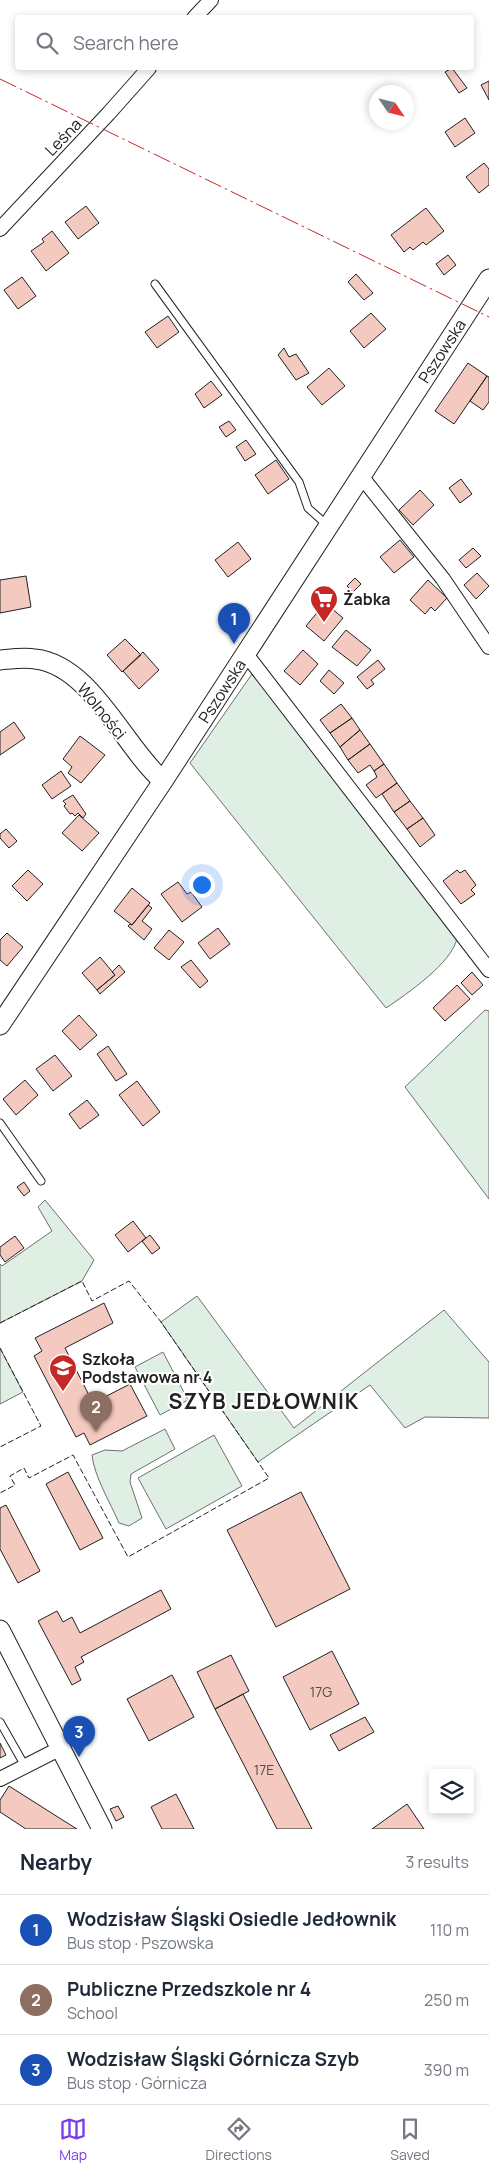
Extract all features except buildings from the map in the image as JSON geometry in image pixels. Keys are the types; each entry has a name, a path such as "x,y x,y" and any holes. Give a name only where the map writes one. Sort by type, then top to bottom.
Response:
{"main road":[{"name":"Pszowska","path":"0,1025 164,781 489,279"},
{"name":"Wolności","path":"0,660 36,659 57,666 81,682 132,748 164,781"},
{"path":"0,1630 102,1829"}],"street":[{"path":"197,15 211,0"},
{"name":"Leśna","path":"0,229 147,70"},
{"path":"361,476 443,579 489,647"},
{"path":"246,654 489,970"},
{"path":"0,1779 60,1748"}],"lane":[{"path":"154,284 299,482 308,508 329,527"},
{"path":"0,1123 41,1181"},
{"path":"0,1722 25,1766"}],"green space":[{"path":"252,674 457,938 454,947 447,957 428,977 386,1008 190,763"},
{"path":"485,1010 489,1011 489,1199 405,1087"},
{"path":"45,1200 94,1260 82,1281 0,1323 0,1264 2,1266 52,1231 38,1207"},
{"path":"197,1296 294,1428 444,1310 489,1362 489,1418 425,1417 405,1428 370,1385 258,1462 161,1322"},
{"path":"0,1348 23,1392 0,1404"},
{"path":"163,1352 188,1400 160,1415 135,1367"},
{"path":"165,1429 175,1449 131,1474 130,1482 142,1518 129,1526 119,1523 99,1480 92,1455 105,1450 122,1451"},
{"path":"214,1435 242,1486 166,1529 138,1478"}],"fence":[{"path":"0,1323 82,1281 92,1301 129,1281 161,1322 269,1478 128,1557 73,1455 29,1478 24,1468 10,1476 15,1485 0,1493"},
{"path":"0,1348 41,1426 0,1447"}],"power":[{"path":"0,79 489,317"}],"place":[{"name":"Żabka","path":"324,623"},
{"name":"Wodzisław Śląski Osiedle Jedłownik","path":"234,644"},
{"name":"Szkoła Podstawowa nr 4","path":"63,1392"},
{"name":"Publiczne Przedszkole nr 4","path":"96,1432"},
{"name":"Wodzisław Śląski Górnicza Szyb","path":"79,1757"}],"district":[{"name":"SZYB JEDŁOWNIK","path":"264,1401"}]}
